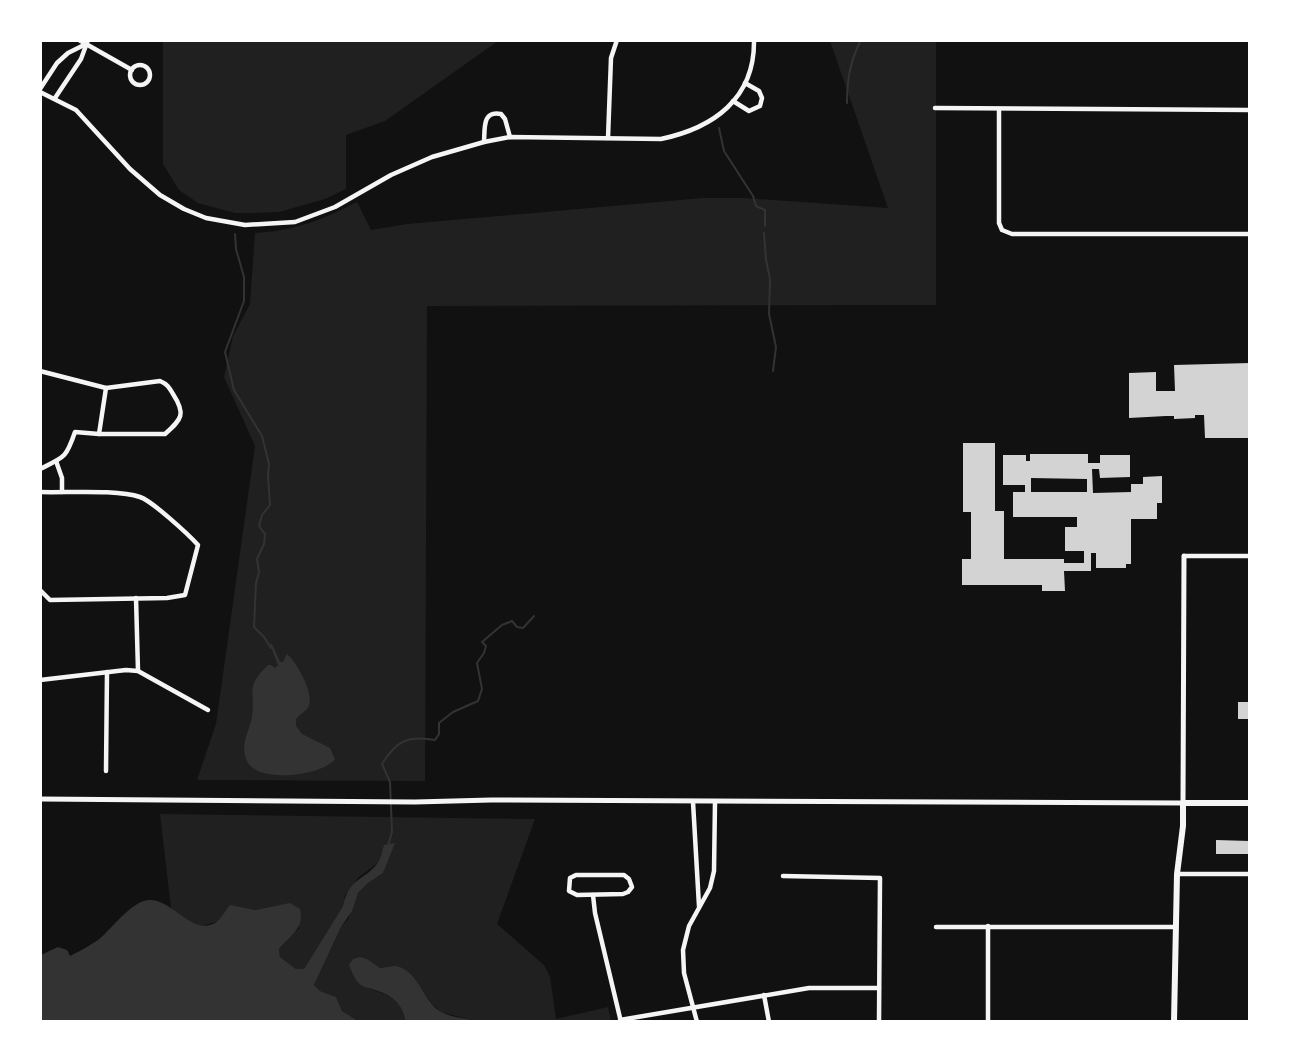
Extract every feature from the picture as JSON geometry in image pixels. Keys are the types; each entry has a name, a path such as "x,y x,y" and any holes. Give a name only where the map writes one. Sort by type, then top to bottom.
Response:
{"main road":[{"path":"1174,1022 1177,874 1183,826 1183,802 1250,803"}],"street":[{"path":"79,40 132,70"},
{"path":"608,138 611,58 617,40"},
{"path":"86,42 68,52 57,63 40,91 76,110 130,169 160,195 206,218 245,225 295,222 335,207 391,175 432,157 484,142 510,137 661,139 684,134 724,112 734,101 745,83 754,57 754,40"},
{"path":"55,98 81,59 86,42"},
{"path":"138,65 145,66 150,71 148,81 143,84 136,83 131,78 132,70 138,65"},
{"path":"734,101 749,111 760,106 762,98 759,91 745,83"},
{"path":"936,108 1250,110"},
{"path":"999,109 999,223 1002,230 1011,234 1250,234"},
{"path":"484,142 485,119 488,114 495,112 501,114 505,119 510,137"},
{"path":"40,371 106,388 160,381 167,384 182,412 177,423 165,434 75,432 69,451 64,458 40,469"},
{"path":"99,434 106,388"},
{"path":"56,461 62,478 62,492"},
{"path":"40,492 109,493 141,497 186,532 198,545 185,595 166,598 50,600 40,590"},
{"path":"40,799 415,802 491,800 1183,802 1184,556 1250,556"},
{"path":"136,598 138,671"},
{"path":"40,680 126,670 138,671 208,710"},
{"path":"106,771 107,672"},
{"path":"693,802 699,906"},
{"path":"697,1022 684,973 682,950 699,906 710,888 714,871 715,802"},
{"path":"1177,874 1250,874"},
{"path":"576,875 624,875 629,879 632,887 628,892 593,895 577,895 569,891 570,879 576,875"},
{"path":"783,876 880,878 879,1022"},
{"path":"593,895 594,913 620,1021 693,1006 821,987 879,988"},
{"path":"988,926 988,1022"},
{"path":"936,927 1175,927"},
{"path":"764,995 769,1022"}],"shaded area":[{"path":"163,40 498,41 385,121 346,135 346,189 325,199 279,212 235,213 198,203 179,190 163,164"},
{"path":"830,41 936,41 936,305 427,306 425,781 197,780 216,724 255,446 224,377 233,336 250,304 255,233 308,224 357,202 371,230 407,224 703,198 744,198 888,208"},
{"path":"270,644 280,662 283,662 287,654 291,658 307,685 309,705 296,719 296,726 302,734 330,748 335,759 318,770 276,775 263,773 253,768 247,761 244,749 252,716 253,685 268,665 275,668 278,665"},
{"path":"160,814 535,819 497,924 544,965 550,977 556,1019 608,1007 611,1021 475,1021 441,1012 415,980 395,966 380,969 361,986 390,997 400,1007 405,1021 358,1021 342,1011 336,997 320,991 314,985 341,927 348,919 358,893 383,873 384,845 379,862 359,877 345,895 343,906 304,969 296,969 280,957 279,949 299,928 280,905 255,910 244,908 216,922 201,926 190,922 171,908"},
{"path":"395,843 383,873 358,893 352,911 341,927 314,985 320,991 336,997 342,1011 358,1021 41,1021 41,955 58,947 67,950 70,956 74,954 98,940 135,905 149,900 166,905 198,925 207,926 215,923 230,905 255,910 290,903 300,909 301,916 296,931 279,949 280,957 296,969 304,969 343,906 352,885 377,864 384,845"},
{"path":"360,957 380,968 395,966 403,968 414,978 438,1010 451,1016 475,1021 405,1021 402,1010 391,997 362,986 357,981 349,965 353,959"}],"building":[{"path":"1250,363 1250,438 1205,438 1204,415 1174,419 1174,416 1129,418 1129,373 1156,372 1156,391 1175,391 1174,365"},
{"path":"963,443 995,443 995,511 1004,511 1004,559 1064,559 1064,563 1084,563 1084,551 1065,551 1065,527 1077,527 1077,517 1013,517 1013,492 1025,492 1025,485 1003,485 1003,455 1026,455 1026,461 1030,461 1030,454 1088,454 1088,463 1100,463 1100,455 1130,455 1130,477 1100,478 1099,469 1092,469 1093,493 1131,492 1131,484 1143,484 1143,477 1162,476 1162,503 1157,503 1157,519 1131,519 1131,564 1126,564 1126,568 1096,568 1096,553 1091,553 1091,571 1064,571 1065,591 1042,591 1042,585 962,585 962,559 971,559 971,512 963,512","holes":["1031,478 1087,479 1087,492 1031,492"]},
{"path":"1238,702 1250,702 1250,719 1238,719"},
{"path":"1216,840 1250,841 1250,854 1216,854"}],"waterway":[{"path":"847,103 850,71 861,40"},
{"path":"719,128 724,151 753,196 756,206 765,210 765,226"},
{"path":"764,233 770,279 769,314 776,347 773,371"},
{"path":"235,234 236,249 244,277 244,301 225,352 234,390 262,436 269,464 270,505 262,515 259,526 265,534 264,544 257,559 259,572 256,583 254,627 271,648"},
{"path":"388,846 392,832 390,782 382,764 387,756 398,745 410,739 435,740 439,734 439,723 453,712 478,701 482,689 477,663 486,646 482,642 502,625 512,621 517,627 523,628 534,616"}]}
